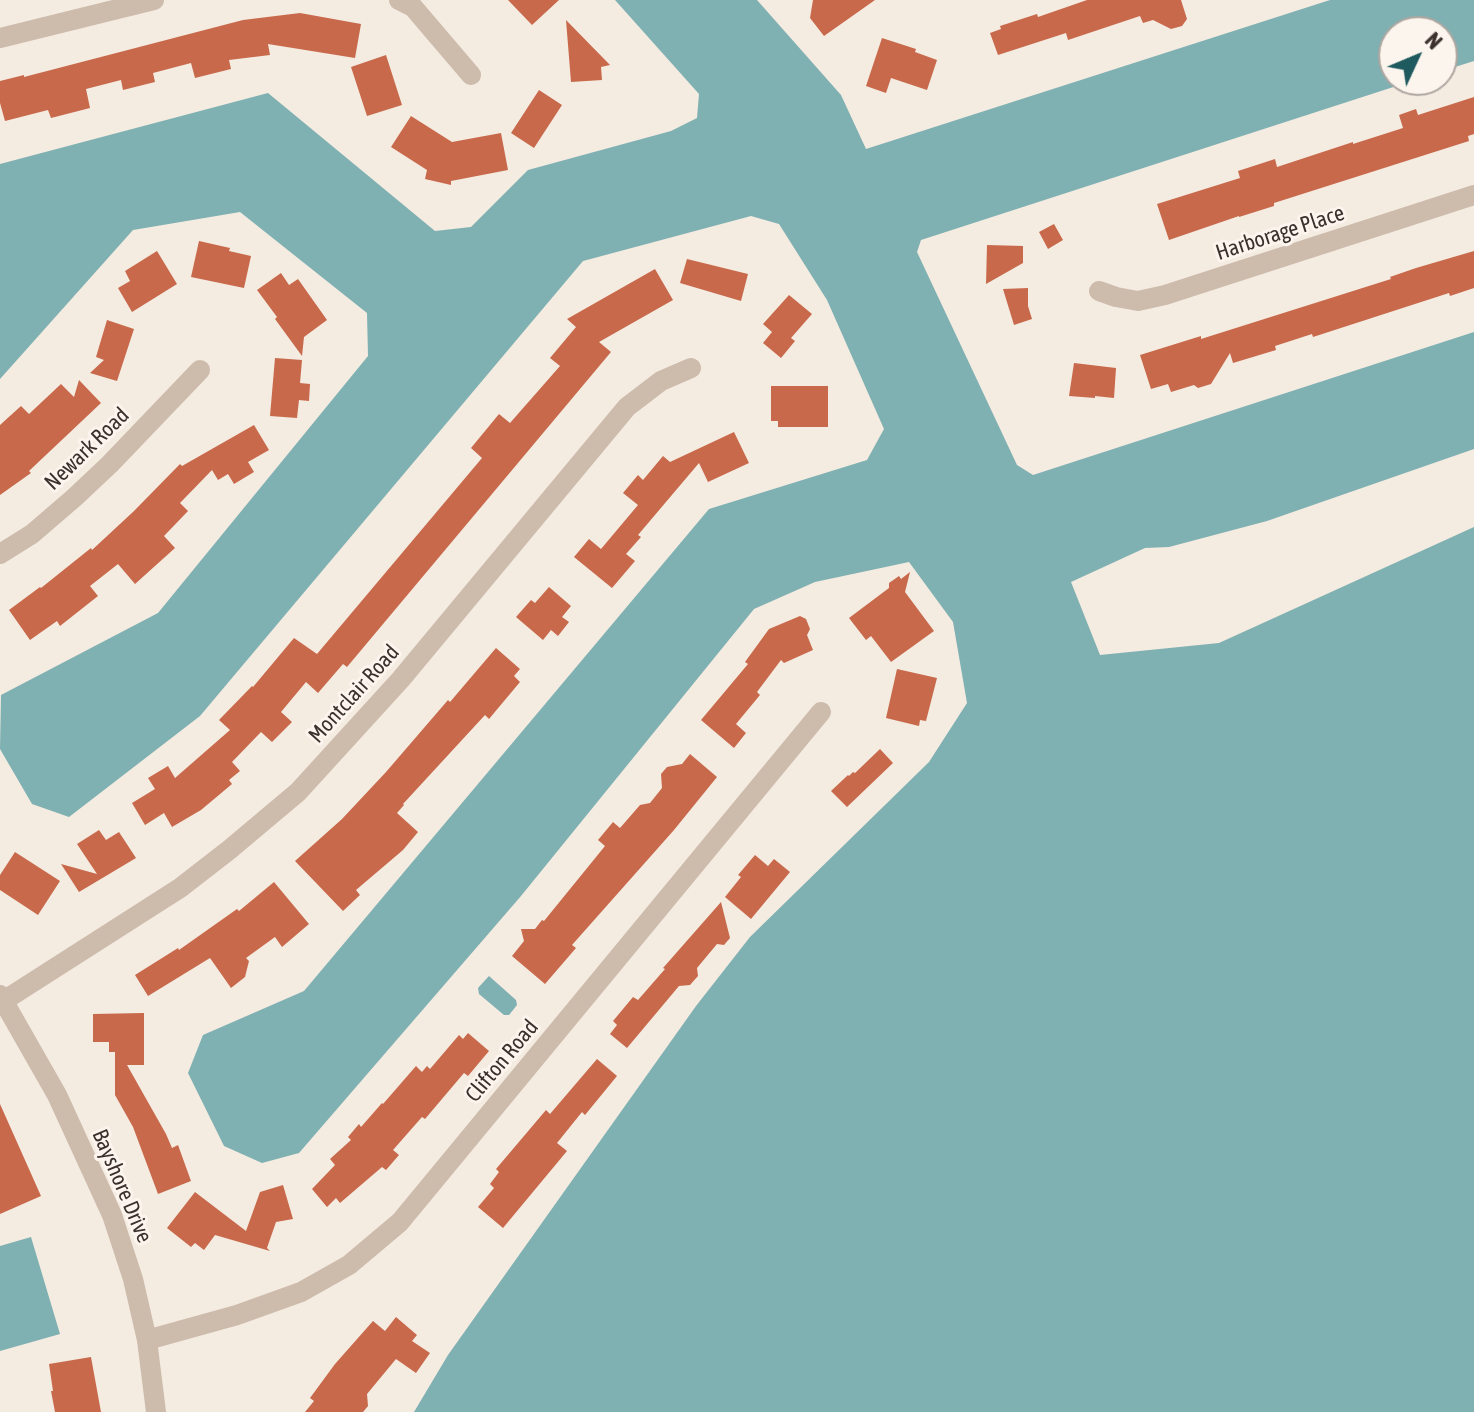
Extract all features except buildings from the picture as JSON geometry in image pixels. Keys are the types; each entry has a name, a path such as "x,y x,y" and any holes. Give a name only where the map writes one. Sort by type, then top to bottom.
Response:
{"street":[{"path":"0,38 154,0"},
{"path":"399,0 413,7 471,75"},
{"name":"Harborage Place","path":"1099,291 1138,301 1165,295 1474,195"},
{"name":"Montclair Road","path":"1,999 180,888 298,792 401,679 627,407 661,381 691,368"},
{"name":"Newark Road","path":"0,554 32,534 75,497 200,370"},
{"name":"Clifton Road","path":"147,1340 237,1315 301,1292 349,1265 400,1222 821,712"},
{"name":"Bayshore Drive","path":"1,999 57,1095 112,1215 133,1279 147,1340 156,1412"}],"water":[{"path":"615,0 757,0 841,95 866,149 1330,0 1474,0 1474,61 1458,66 1458,16 1378,16 1378,92 921,240 917,252 1017,465 1033,475 1474,332 1474,449 1267,521 1169,547 1145,548 1071,582 1100,655 1219,643 1474,527 1474,1412 414,1412 448,1355 696,1006 750,937 929,762 967,703 953,622 909,562 815,582 754,609 521,896 299,1153 262,1163 224,1146 188,1073 203,1035 304,991 709,509 867,460 884,429 827,300 779,224 751,216 583,261 200,716 69,817 32,804 0,749 1,695 158,613 368,356 367,313 240,212 133,230 0,379 0,164 268,93 435,231 471,227 528,170 671,131 697,118 699,94"},
{"path":"489,976 516,1000 517,1005 509,1015 504,1015 479,994 478,988"},
{"path":"31,1237 60,1334 0,1351 0,1246"}]}
